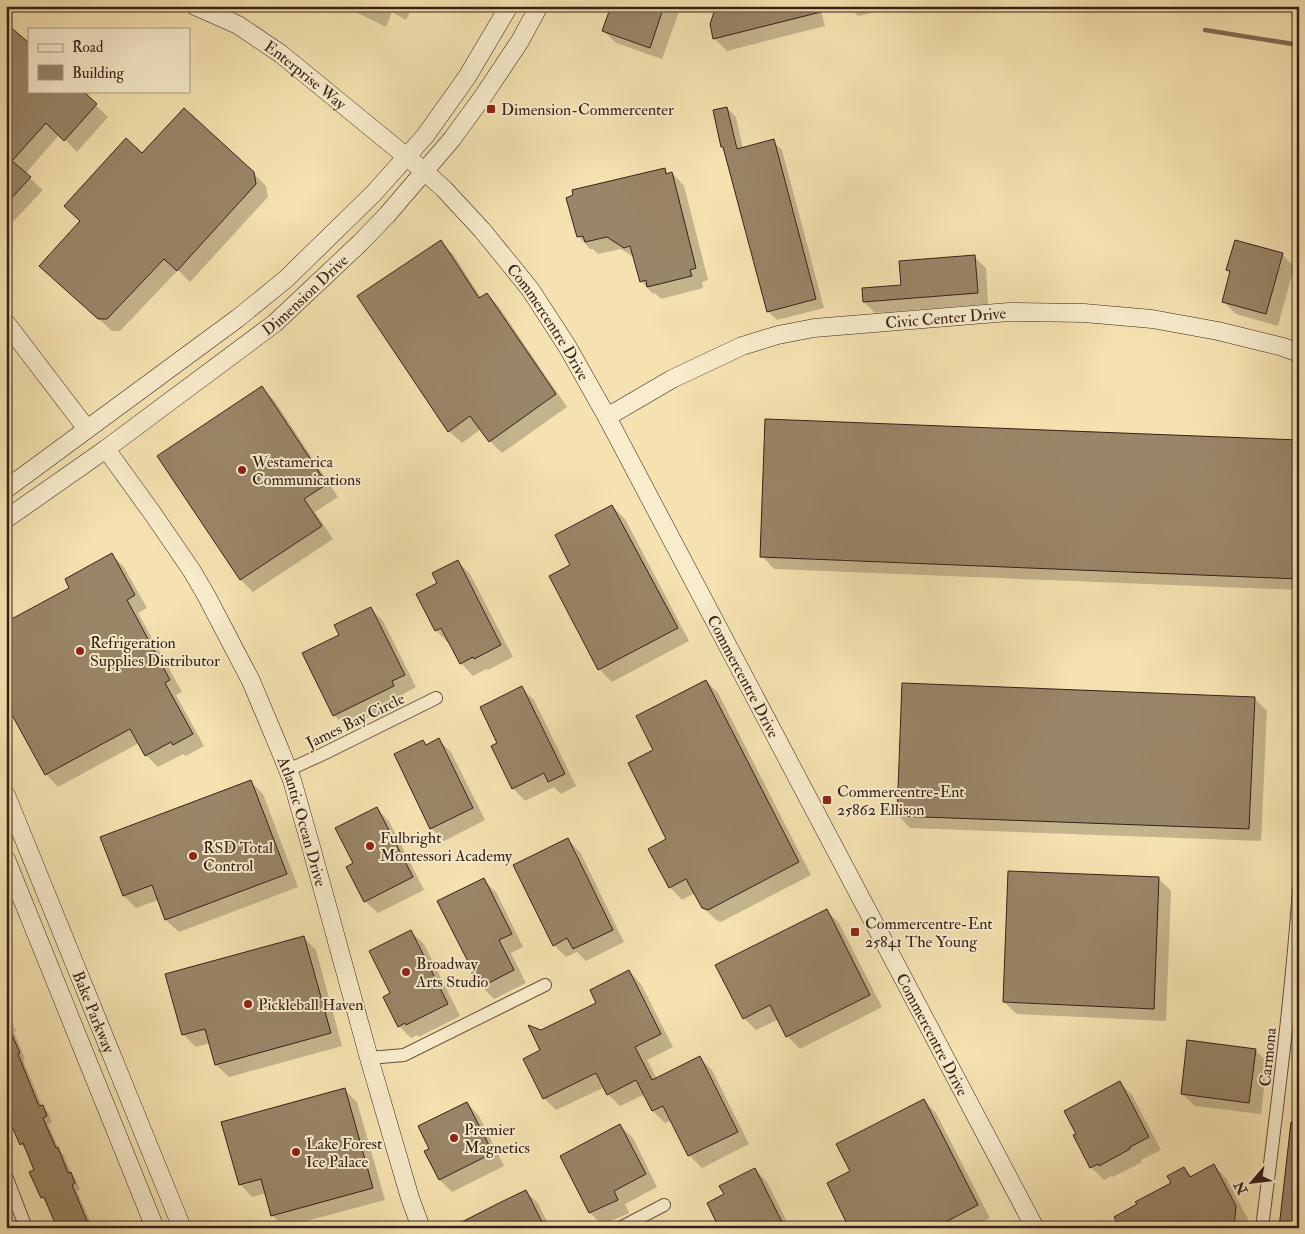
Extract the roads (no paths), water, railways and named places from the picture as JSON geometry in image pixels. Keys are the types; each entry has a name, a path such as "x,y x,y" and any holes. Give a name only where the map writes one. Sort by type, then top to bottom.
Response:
{"street":[{"name":"Enterprise Way","path":"195,6 238,25 281,54 407,157"},
{"name":"Dimension Drive","path":"6,489 238,318 286,279 374,192 425,136 467,77 509,6"},
{"name":"Dimension Drive","path":"6,519 106,450 275,323 360,244 452,139 520,41 539,6"},
{"name":"Commercentre Drive","path":"407,157 444,189 482,230 530,289 567,346 607,417 1034,1228"},
{"name":"Civic Center Drive","path":"607,417 672,379 742,346 778,335 814,328 1009,312 1084,313 1152,319 1218,331 1283,347 1299,353"},
{"path":"6,323 87,429 82,450 69,474"},
{"name":"Atlantic Ocean Drive","path":"106,450 153,514 206,595 251,681 288,770 369,1058 410,1198 421,1228"},
{"name":"James Bay Circle","path":"288,770 436,698"},
{"name":"Bake Parkway","path":"6,795 182,1228"},
{"name":"Bake Parkway","path":"6,860 155,1228"},
{"name":"Carmona","path":"1262,1228 1281,1078 1299,889"},
{"path":"369,1058 404,1055 546,985"},
{"path":"6,1176 26,1228"},
{"path":"620,1228 664,1205"}],"waterway":[{"path":"1205,30 1299,45"}],"place":[{"name":"Dimension-Commercenter","path":"491,109"},
{"name":"Westamerica Communications","path":"242,470"},
{"name":"Refrigeration Supplies Distributor","path":"80,651"},
{"name":"Commercentre-Ent 25862 Ellison","path":"827,800"},
{"name":"Fulbright Montessori Academy","path":"370,846"},
{"name":"RSD Total Control","path":"193,856"},
{"name":"Commercentre-Ent 25841 The Young","path":"855,932"},
{"name":"Broadway Arts Studio","path":"406,972"},
{"name":"Pickleball Haven","path":"248,1004"},
{"name":"Premier Magnetics","path":"454,1138"},
{"name":"Lake Forest Ice Palace","path":"296,1152"}]}
